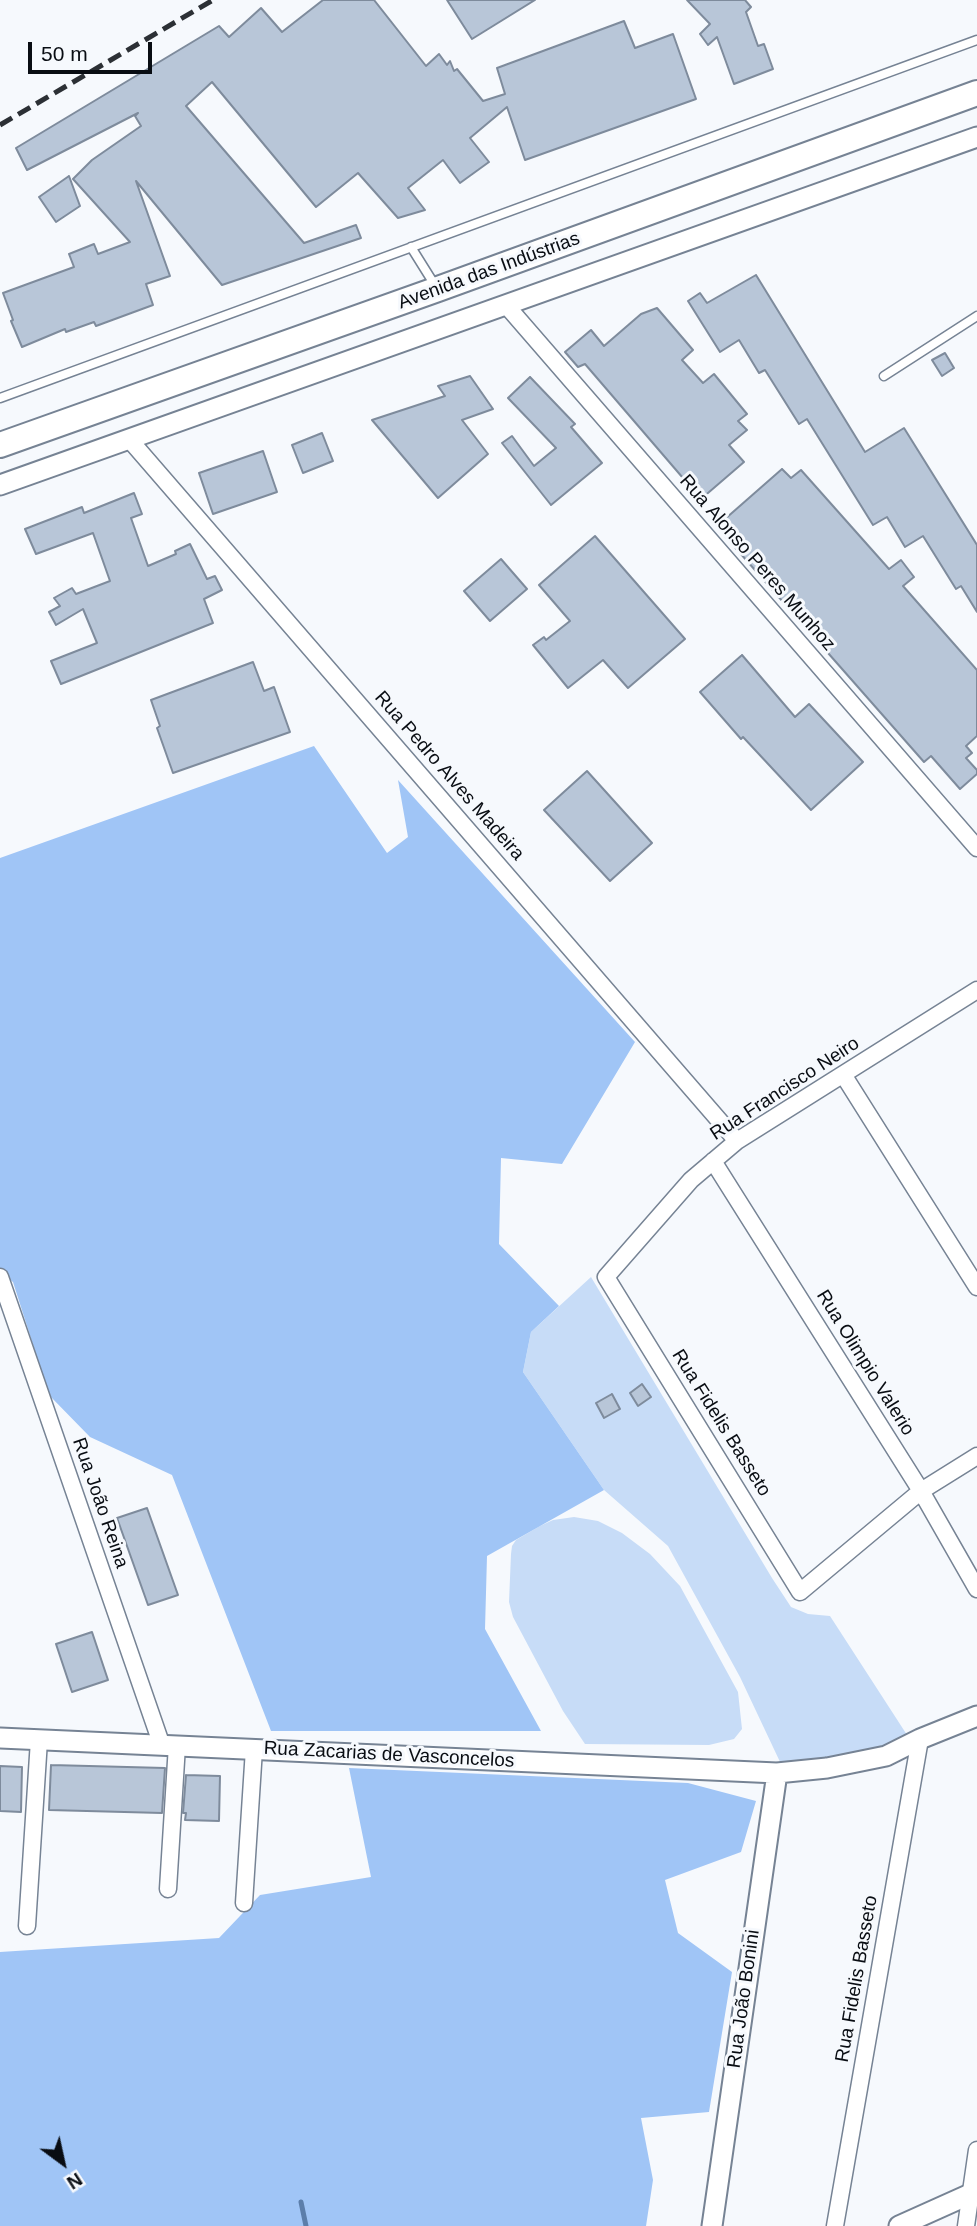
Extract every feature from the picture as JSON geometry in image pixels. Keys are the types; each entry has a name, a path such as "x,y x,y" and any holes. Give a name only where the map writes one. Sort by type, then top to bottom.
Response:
{"main road":[{"name":"Avenida das Indústrias","path":"0,445 977,93"}],"street":[{"name":"Avenida das Indústrias","path":"0,485 977,137"},
{"name":"Rua Alonso Peres Munhoz","path":"506,305 977,848"},
{"name":"Rua Pedro Alves Madeira","path":"129,439 737,1142"},
{"name":"Rua Francisco Neiro","path":"606,1277 691,1180 737,1142 977,990"},
{"path":"844,1076 977,1287"},
{"name":"Rua Olimpio Valerio","path":"713,1161 921,1491 977,1589"},
{"name":"Rua João Reina","path":"0,1277 169,1744"},
{"name":"Rua Fidelis Basseto","path":"606,1277 800,1592 921,1491"},
{"path":"921,1491 977,1456"},
{"name":"Rua Zacarias de Vasconcelos","path":"0,1738 777,1773 827,1768 887,1756 977,1716"},
{"path":"27,1926 38,1740"},
{"name":"Rua Fidelis Basseto","path":"835,2226 920,1740"},
{"path":"168,1889 169,1744"},
{"path":"244,1903 254,1749"},
{"name":"Rua João Bonini","path":"712,2226 777,1773"},
{"path":"966,2226 973,2193 977,2150"},
{"path":"899,2226 973,2193"}],"lane":[{"path":"0,398 977,40"},
{"path":"411,247 438,289"},
{"path":"884,376 977,316"}],"shaded area":[{"path":"314,746 387,853 408,837 398,780 635,1042 562,1164 501,1158 499,1244 559,1306 531,1332 523,1372 604,1490 487,1556 485,1629 541,1731 271,1731 172,1475 90,1437 49,1395 13,1282 0,1272 0,858"},
{"path":"591,1277 791,1607 808,1614 830,1616 909,1738 845,1762 781,1764 740,1677 668,1546 604,1490 523,1372 531,1332"},
{"path":"574,1517 598,1521 622,1533 650,1554 680,1586 738,1692 742,1729 734,1739 709,1745 585,1744 563,1711 513,1617 509,1602 511,1554 516,1540 553,1520"},
{"path":"349,1768 688,1783 756,1801 741,1852 665,1880 678,1933 732,1972 709,2112 641,2118 653,2180 646,2226 0,2226 0,1952 219,1938 260,1895 371,1877"}],"building":[{"path":"323,0 374,0 426,66 439,54 447,65 450,61 454,71 457,69 483,101 505,94 497,68 624,21 635,48 673,34 696,99 525,160 507,107 470,138 489,162 460,183 443,160 408,188 425,210 398,218 358,173 316,207 212,82 186,106 304,243 356,225 361,238 222,285 136,181 170,276 146,284 153,305 96,326 94,322 66,332 65,329 22,347 3,293 74,267 69,254 94,244 98,254 130,242 73,179 92,160 141,126 135,116 138,113 27,170 16,148 219,26 229,37 261,8 282,32"},
{"path":"447,0 535,0 472,39"},
{"path":"687,0 745,0 751,7 746,12 758,46 764,44 773,69 734,84 717,37 708,45 700,34 710,24"},
{"path":"69,176 80,206 56,222 39,197"},
{"path":"756,275 865,452 904,428 977,545 977,612 961,586 956,589 923,536 905,547 887,517 873,525 807,419 799,424 765,370 759,373 739,340 720,352 688,301 700,293 707,303"},
{"path":"657,308 693,350 682,360 703,383 714,374 747,414 738,421 747,430 729,445 744,462 701,499 585,364 578,367 565,352 591,330 604,346 641,314"},
{"path":"945,353 954,368 942,376 932,360"},
{"path":"470,376 493,409 462,420 488,454 438,498 372,420 445,396 438,386"},
{"path":"530,377 575,424 571,427 602,463 551,505 502,443 512,436 534,466 556,448 508,398"},
{"path":"322,433 333,461 303,473 292,445"},
{"path":"263,451 277,492 213,514 199,473"},
{"path":"782,469 791,478 801,470 889,569 901,560 914,577 903,586 977,670 977,736 966,746 972,753 966,758 977,770 977,774 960,789 931,756 924,762 725,536 734,529 725,519"},
{"path":"134,493 142,514 131,518 148,566 176,554 175,551 190,544 207,579 215,576 222,590 204,599 213,623 61,684 51,661 97,643 83,609 56,625 49,612 60,606 54,598 72,588 76,594 110,581 93,533 36,554 25,529 82,507 84,513"},
{"path":"595,536 685,639 628,688 603,660 568,688 533,645 544,637 546,640 570,621 539,585"},
{"path":"501,559 527,589 490,621 464,591"},
{"path":"742,655 795,717 809,704 863,762 811,810 743,737 741,739 700,692"},
{"path":"253,662 264,691 274,687 290,732 173,773 157,728 160,726 151,700"},
{"path":"587,771 652,843 610,881 544,810"},
{"path":"642,1384 651,1397 638,1406 630,1393"},
{"path":"612,1394 620,1409 604,1418 596,1403"},
{"path":"147,1508 178,1595 148,1605 117,1518"},
{"path":"92,1632 108,1680 72,1692 56,1644"},
{"path":"51,1765 165,1768 162,1813 49,1810"},
{"path":"0,1766 22,1767 21,1812 0,1811"},
{"path":"186,1775 220,1776 219,1821 185,1820 186,1813 183,1813"}],"waterway":[{"path":"301,2202 306,2226"}],"railway":[{"path":"0,125 213,0"}]}
